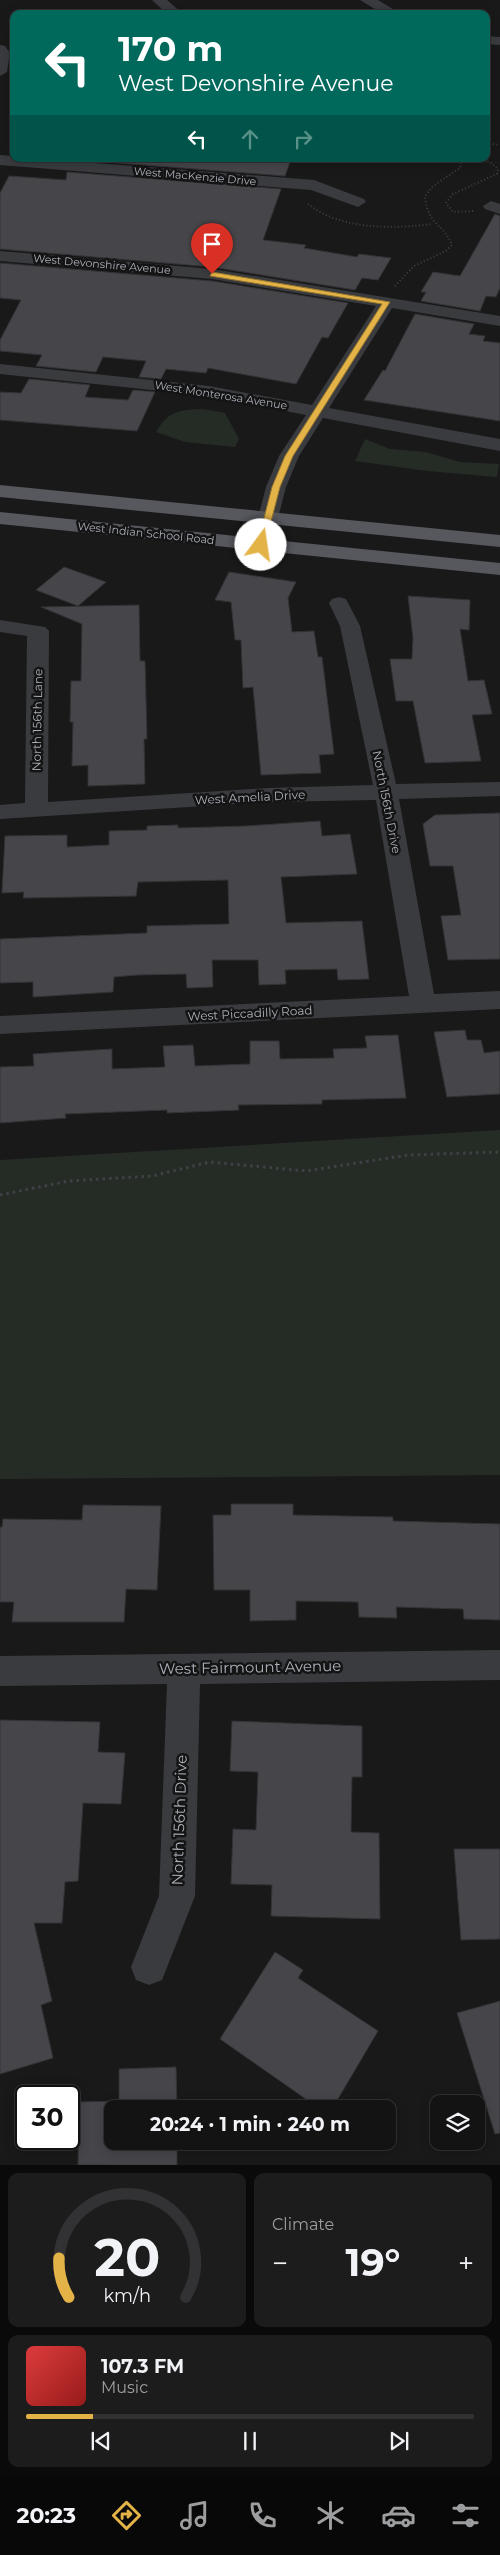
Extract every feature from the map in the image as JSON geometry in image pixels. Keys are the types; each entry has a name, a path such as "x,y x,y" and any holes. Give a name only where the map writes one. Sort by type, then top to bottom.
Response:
{"main road":[{"path":"0,491 500,541"},
{"name":"West Indian School Road","path":"0,518 500,569"}],"street":[{"path":"159,0 171,10"},
{"path":"367,0 386,10"},
{"path":"0,49 3,53 5,71"},
{"name":"West MacKenzie Drive","path":"25,162 314,185 358,202"},
{"name":"West Devonshire Avenue","path":"0,256 212,274 500,321"},
{"path":"261,545 285,464 387,302"},
{"name":"West Monterosa Avenue","path":"0,369 174,386 500,445"},
{"name":"North 156th Drive","path":"339,603 350,626 386,792 423,1005"},
{"path":"0,626 38,631"},
{"name":"North 156th Lane","path":"36,809 38,631"},
{"name":"West Amelia Drive","path":"0,812 269,795 500,789"},
{"name":"West Piccadilly Road","path":"0,1025 500,1000"},
{"name":"West Fairmount Avenue","path":"0,1671 184,1667 500,1665"},
{"name":"North 156th Drive","path":"149,1967 177,1896 184,1667"}],"path":[{"path":"387,302 396,285 414,266 446,251 452,245 450,240 432,224 427,214 425,196 433,186 460,168 461,162"},
{"path":"484,162 494,165 498,169 497,174 486,182 454,192 446,203 448,208 455,213 463,214 495,207"},
{"path":"0,1195 69,1181 152,1176 210,1162 306,1171 408,1155 500,1152"}],"shaded area":[{"path":"203,409 225,413 239,439 235,447 185,442 156,432 171,415 181,411"},
{"path":"365,439 390,449 426,452 460,462 499,464 497,477 427,471 355,461"},
{"path":"500,1130 500,1475 0,1479 0,1160"}],"building":[{"path":"105,162 290,162 285,176"},
{"path":"67,172 281,189 263,240 306,245 304,248 357,257 359,254 391,258 378,280 362,278 355,290 212,267 0,249 0,193 9,176 66,180"},
{"path":"495,214 500,216 500,288 496,297 486,296 480,311 421,301 426,292 421,292 433,272 460,276"},
{"path":"0,263 212,281 348,303 328,338 322,337 296,384 208,368 206,373 166,369 161,379 139,377 146,361 103,357 96,372 36,366 42,355 0,351 0,340 21,300 0,298"},
{"path":"415,314 474,324 469,334 485,336 483,341 500,343 500,421 364,400 383,370 385,371"},
{"path":"29,379 90,385 85,397 128,400 133,390 155,392 137,431 0,420 0,392 21,393"},
{"path":"64,567 106,582 78,606 36,590"},
{"path":"229,572 296,582 288,598 292,632 314,631 318,657 322,657 334,754 319,755 321,773 261,775 253,687 243,688 241,640 235,640 231,602 215,600"},
{"path":"408,596 470,600 469,630 460,629 468,681 484,680 492,714 472,715 481,761 425,763 413,701 396,701 390,659 412,659 413,638"},
{"path":"139,605 140,661 145,661 147,739 144,739 145,784 88,786 88,765 72,766 73,722 70,722 71,681 81,681 82,624 41,607"},
{"path":"500,813 500,959 448,960 441,916 461,915 453,866 430,866 423,824 435,815"},
{"path":"320,821 322,836 350,834 357,874 281,877 286,923 362,921 369,979 338,980 337,969 285,970 286,984 259,985 258,960 212,960 213,987 187,988 186,974 137,975 114,977 113,992 33,997 33,982 0,983 0,939 147,933 147,926 229,924 228,880 138,882 136,896 23,898 24,892 2,893 5,836 67,835 67,847 109,845 109,831 147,830 147,826 178,825 178,828"},
{"path":"465,1030 467,1040 481,1040 484,1053 500,1051 500,1094 447,1097 434,1032"},
{"path":"398,1035 406,1098 322,1100 322,1104 238,1105 239,1110 167,1113 167,1110 65,1114 66,1118 0,1123 0,1067 34,1066 33,1054 112,1049 112,1069 165,1067 163,1046 193,1045 195,1066 250,1064 250,1041 279,1041 280,1059 334,1058 333,1049 367,1048 365,1036"},
{"path":"231,1504 293,1504 293,1515 393,1517 393,1521 500,1524 500,1620 464,1619 463,1609 396,1607 397,1618 359,1617 358,1602 296,1601 296,1620 250,1621 250,1590 214,1590 213,1515 231,1515"},
{"path":"83,1505 161,1506 157,1590 126,1589 124,1622 12,1622 14,1602 0,1602 0,1527 2,1527 3,1519 82,1520"},
{"path":"0,1720 100,1722 98,1752 125,1753 121,1804 83,1803 78,1881 65,1882 62,1923 34,1923 52,2001 41,2005 53,2058 0,2074"},
{"path":"232,1721 362,1726 362,1777 352,1777 351,1832 379,1833 380,1919 271,1916 272,1885 231,1884 233,1829 256,1830 258,1772 230,1771"},
{"path":"454,1849 500,1849 500,1939 461,1940"},
{"path":"275,1952 303,1970 298,1978 378,2031 337,2100 307,2100 220,2039"},
{"path":"500,2001 500,2133 495,2134 485,2102 485,2095 483,2095 457,2013"},
{"path":"176,2067 177,2100 119,2100 119,2069"},
{"path":"104,2101 104,2150 177,2150 177,2165 78,2165 78,2150 80,2150 80,2102"}],"route":[{"path":"212,274 387,302 302,432 289,456 276,487 261,545"}]}
